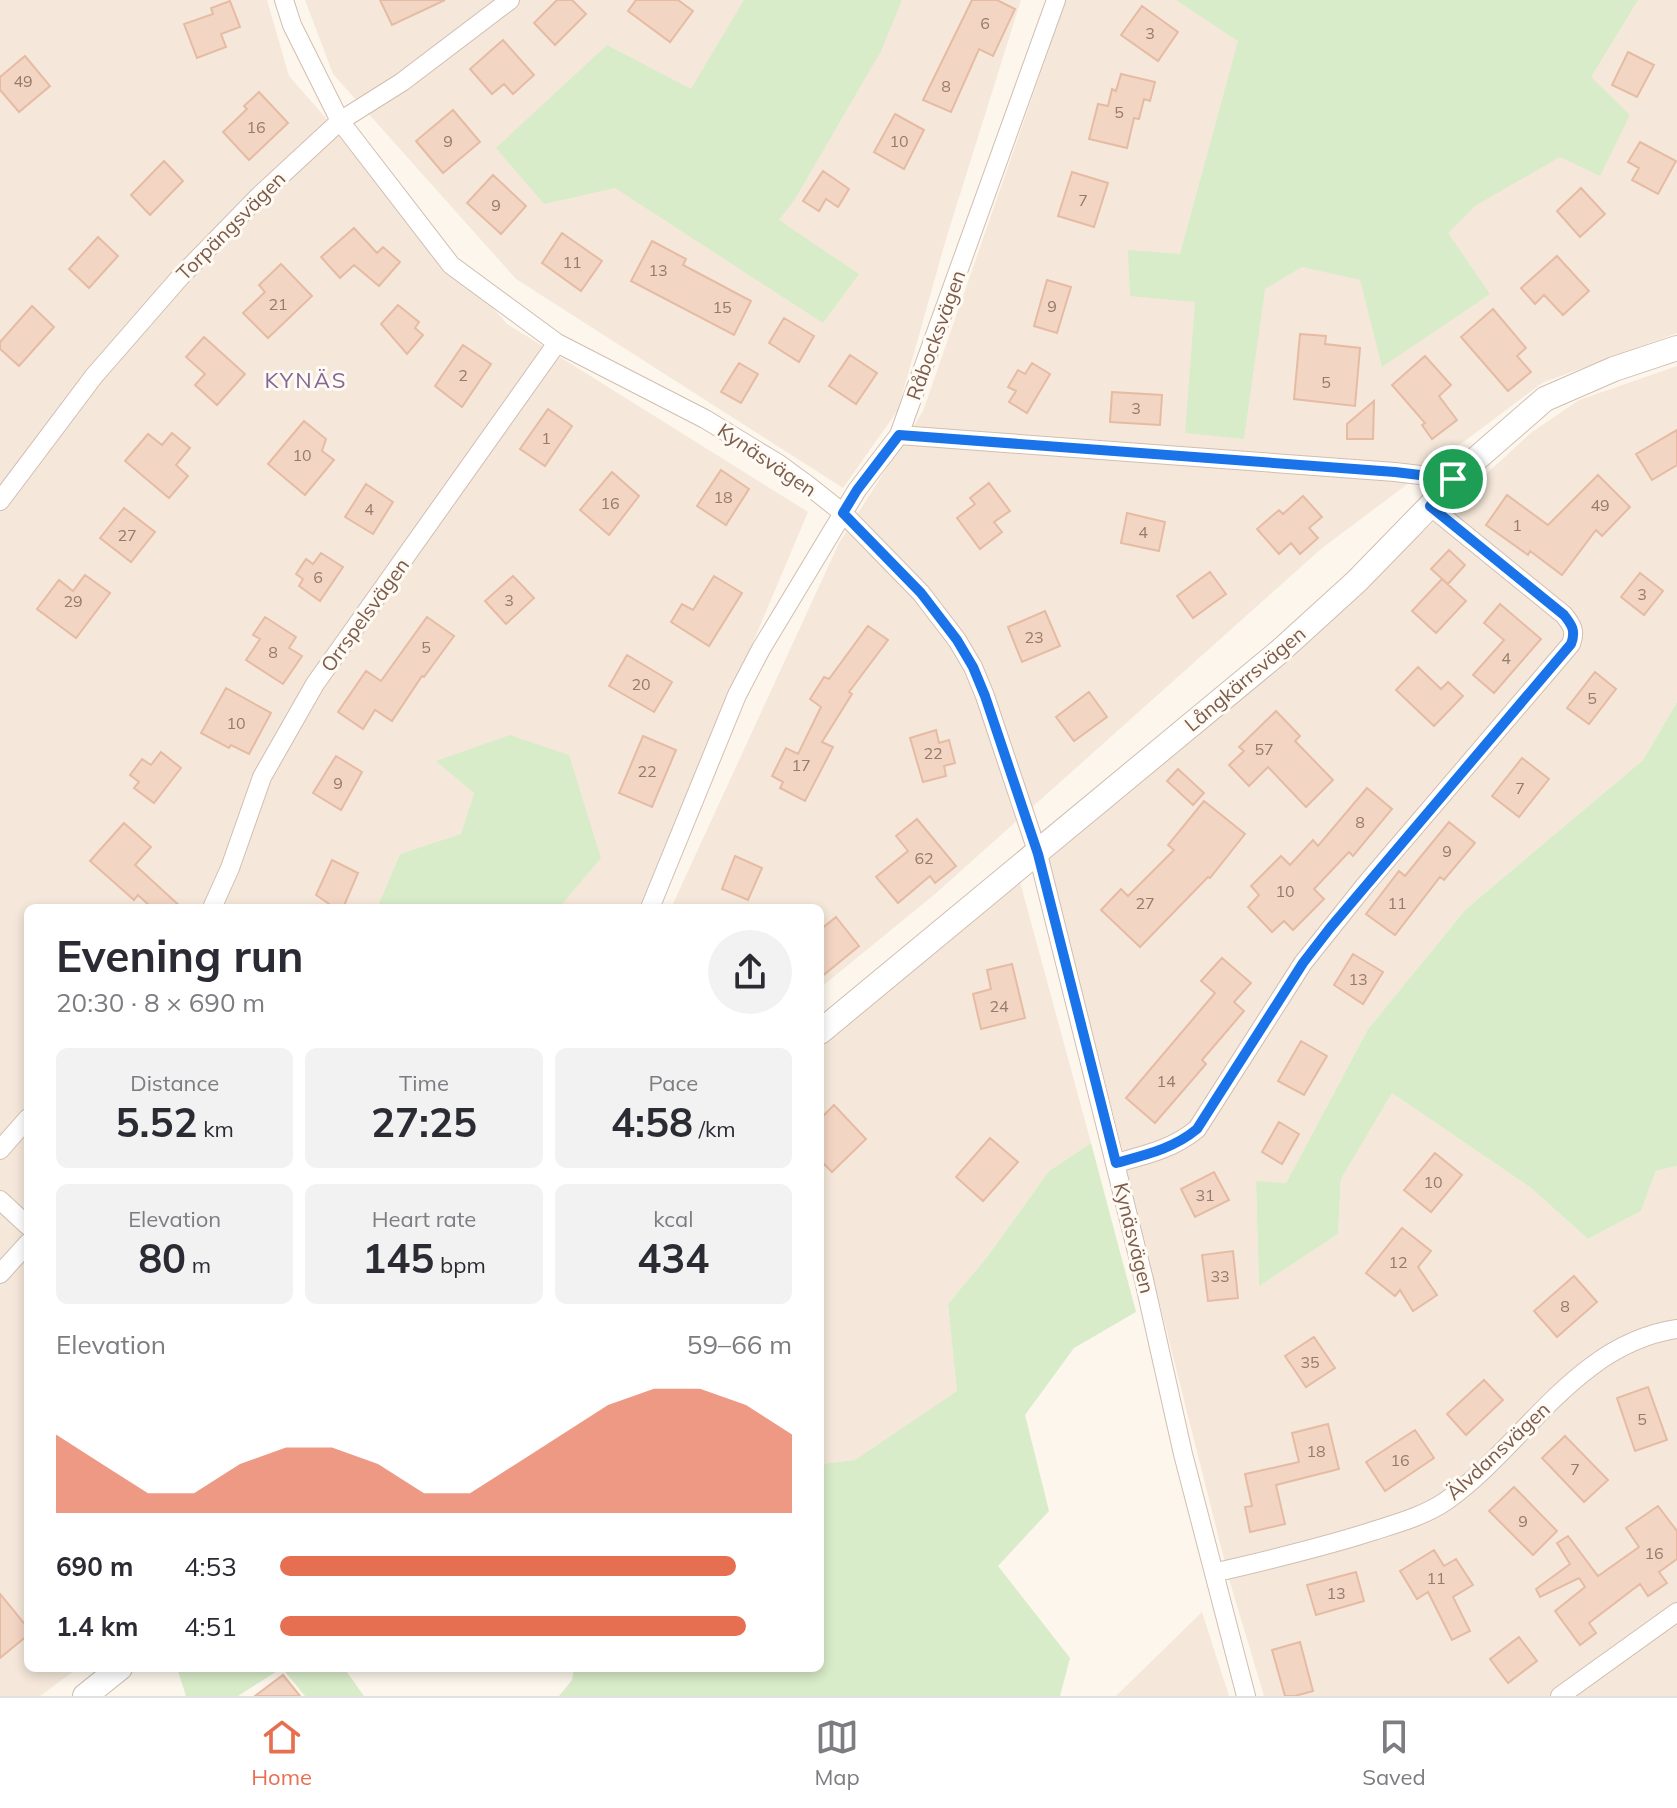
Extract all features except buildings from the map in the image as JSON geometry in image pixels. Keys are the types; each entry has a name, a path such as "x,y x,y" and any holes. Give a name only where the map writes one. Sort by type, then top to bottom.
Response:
{"street":[{"name":"Kynäsvägen","path":"284,0 292,25 340,121 451,265 557,343 705,419 779,464 843,513 921,593 957,640 973,667 1038,854 1116,1163 1183,1454 1246,1696"},
{"name":"Torpängsvägen","path":"0,501 94,376 182,275 259,196 340,121 402,82 510,0"},
{"name":"Råbocksvägen","path":"652,904 737,695 761,649 857,490 899,435 1056,0"},
{"name":"Orrspelsvägen","path":"214,904 262,777 315,684 557,343"},
{"name":"Långkärrsvägen","path":"824,1029 1279,652 1357,581 1453,479 1545,399 1614,369 1677,348"},
{"path":"899,435 1453,479"},
{"path":"1116,1163 1154,1153 1197,1129 1312,951 1571,644 1574,635 1572,625 1564,615 1430,506"},
{"path":"0,1150 24,1123"},
{"path":"0,1200 24,1222"},
{"path":"0,1274 24,1247"},
{"name":"Älvdansvägen","path":"1214,1573 1325,1547 1421,1515 1445,1502 1474,1479 1589,1368 1625,1345 1677,1329"},
{"path":"1560,1696 1677,1612"},
{"path":"85,1696 115,1672"}],"shaded area":[{"path":"0,0 267,0 289,76 507,324 808,512 643,904 562,904 601,857 437,760 474,793 461,835 400,854 379,904 24,904 24,1672 73,1672 40,1696 0,1696"},
{"path":"305,0 1021,0 946,239 898,410 843,488 516,279 333,74"},
{"path":"1066,0 1677,0 1677,333 1542,383 1321,549 935,894 824,985 824,904 673,904 839,543 923,411"},
{"path":"1677,366 1677,702 1643,760 1466,909 1368,1029 1286,1183 1256,1182 1259,1285 1338,1234 1341,1179 1392,1093 1531,1188 1588,1239 1641,1211 1656,1171 1677,1166 1677,1696 1264,1696 1229,1579 1047,856 1229,710 1532,432 1579,400"},
{"path":"1016,867 1091,1143 1049,1171 987,1257 948,1304 958,1391 855,1460 824,1464 824,1038"},
{"path":"1202,1612 1229,1696 1116,1696"}],"green space":[{"path":"744,0 902,0 881,51 795,199 779,220 859,274 823,323 615,188 544,204 496,148 607,45 691,89"},
{"path":"1176,0 1638,0 1591,77 1630,115 1600,176 1560,157 1475,206 1448,233 1490,294 1382,367 1360,280 1302,267 1265,289 1244,439 1185,433 1195,302 1130,296 1128,250 1180,254 1238,41"},
{"path":"1677,702 1677,1166 1656,1171 1641,1211 1588,1239 1531,1188 1392,1093 1341,1179 1338,1234 1259,1286 1256,1181 1286,1183 1368,1029 1466,909 1643,760"},
{"path":"510,735 569,755 601,858 562,904 379,904 400,854 461,834 474,793 436,761"},
{"path":"1091,1143 1136,1312 1074,1348 1025,1415 1049,1511 998,1566 1070,1658 1060,1696 559,1696 572,1680 573,1672 824,1672 824,1464 855,1460 957,1391 948,1304 987,1257 1049,1171"},
{"path":"178,1672 276,1672 238,1696 186,1696"},
{"path":"285,1672 347,1672 364,1696 305,1696"}],"district":[{"name":"KYNÄS","path":"306,380"}],"route":[{"path":"899,435 1453,479 1430,506 1564,615 1572,625 1574,635 1571,644 1366,884 1303,963 1197,1129 1154,1153 1116,1163 1038,854 973,667 957,640 921,593 843,513 899,435"}]}
